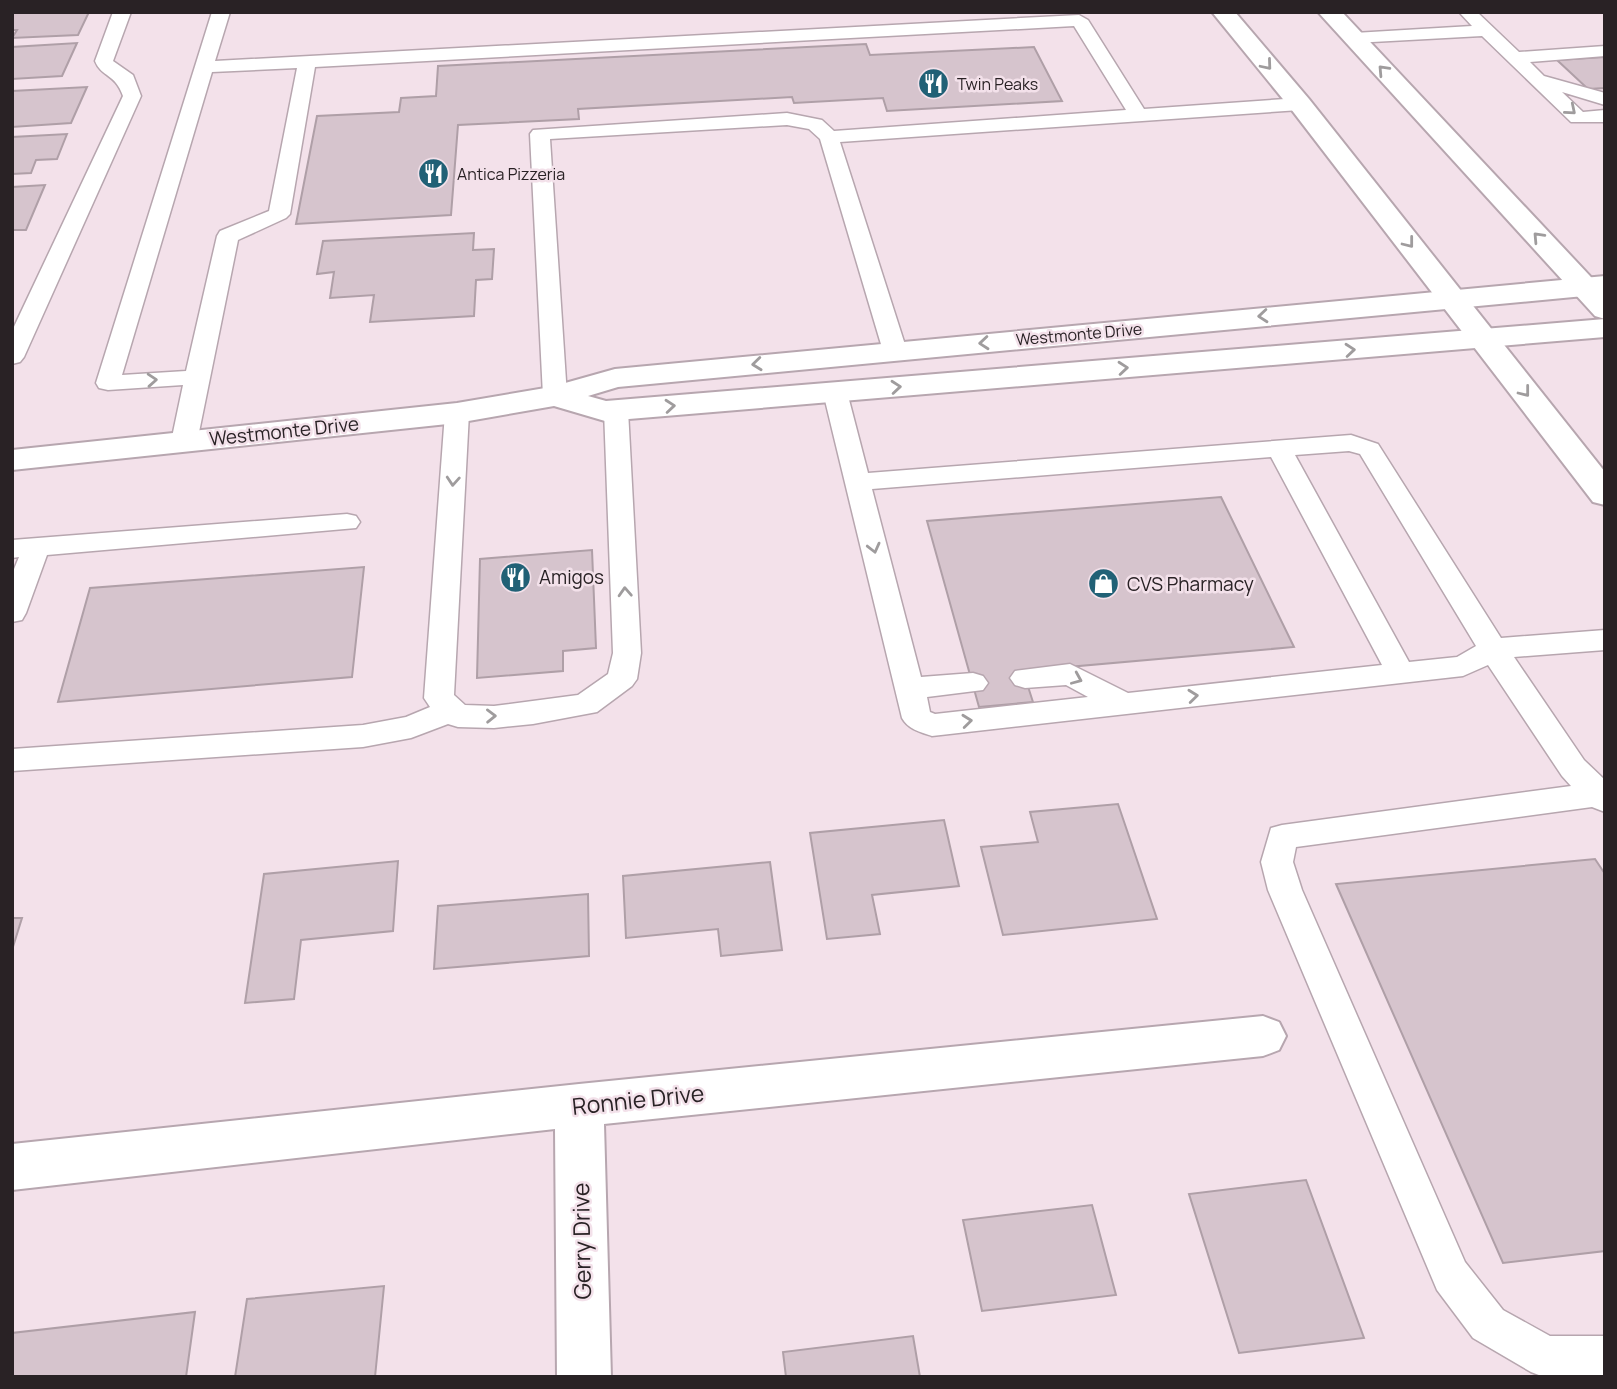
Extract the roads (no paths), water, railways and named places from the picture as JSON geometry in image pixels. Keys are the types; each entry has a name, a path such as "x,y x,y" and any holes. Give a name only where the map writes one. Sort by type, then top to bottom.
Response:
{"street":[{"path":"1223,12 1300,104 1605,495"},
{"path":"1329,12 1595,286 1605,310"},
{"name":"Westmonte Drive","path":"12,460 457,413 555,396 615,378 1595,286"},
{"name":"Westmonte Drive","path":"555,396 606,411 1605,328"},
{"name":"Ronnie Drive","path":"12,1167 579,1105 1263,1036"},
{"name":"Gerry Drive","path":"579,1105 584,1377"}],"lane":[{"path":"12,357 132,96 126,79 105,65 104,61 122,12"},
{"path":"196,377 108,383 220,12"},
{"path":"877,31 884,12"},
{"path":"1467,12 1578,118 1605,117"},
{"path":"204,67 1079,20 1139,115"},
{"path":"1354,38 1484,31"},
{"path":"1513,58 1605,51"},
{"path":"184,442 228,236 279,214 307,62"},
{"path":"1536,79 1605,99"},
{"path":"829,137 1300,104"},
{"path":"555,396 540,134 788,119 815,124 829,137 895,351"},
{"path":"835,392 917,718 932,725 1463,666 1493,649 1605,640"},
{"path":"457,413 439,698 458,716 494,717 586,704 622,679 628,653 616,410"},
{"path":"858,482 1351,443 1369,449 1493,649 1573,768 1603,795"},
{"path":"1279,449 1401,673"},
{"path":"12,613 24,548 347,522"},
{"path":"1025,678 1070,674 1125,704"},
{"path":"910,688 973,683"},
{"path":"12,760 363,736 411,727 452,710"},
{"path":"1603,795 1282,837 1277,862 1285,890 1451,1276 1488,1324 1546,1357 1605,1357"}],"place":[{"name":"Twin Peaks","path":"934,84"},
{"name":"Antica Pizzeria","path":"434,174"},
{"name":"Amigos","path":"516,577"},
{"name":"CVS Pharmacy","path":"1104,584"}]}
